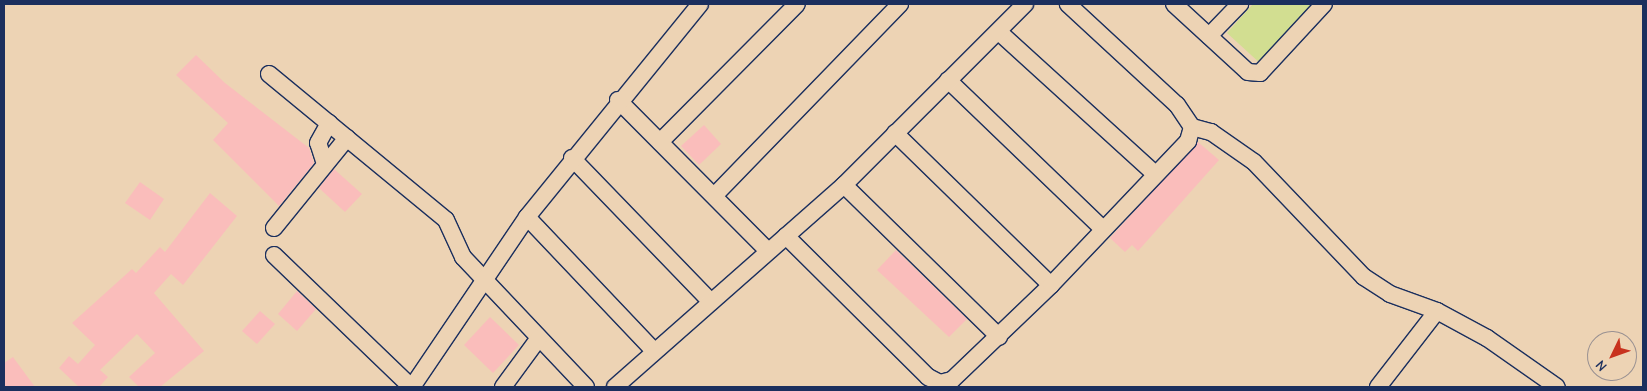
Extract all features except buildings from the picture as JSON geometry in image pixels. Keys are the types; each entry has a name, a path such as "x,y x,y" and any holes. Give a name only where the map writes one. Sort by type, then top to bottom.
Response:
{"street":[{"path":"274,255 412,387 488,280 527,217 618,100 700,4"},
{"path":"660,142 797,4"},
{"path":"715,194 900,4"},
{"path":"623,385 654,351 767,250 844,186 1025,4"},
{"path":"1068,4 1177,105 1192,128 1211,132 1254,162 1364,276 1390,294 1437,311 1487,338 1557,387"},
{"path":"1174,4 1248,72 1260,73 1324,4"},
{"path":"1209,36 1240,4"},
{"path":"999,32 1155,174"},
{"path":"269,74 446,220 458,250 586,387"},
{"path":"948,80 1104,230"},
{"path":"618,100 715,194 767,250"},
{"path":"325,164 318,143 329,124"},
{"path":"786,236 928,377 940,383 952,380 1051,286 1188,141 1192,128"},
{"path":"895,133 1051,286"},
{"path":"274,228 347,138"},
{"path":"572,158 710,301"},
{"path":"844,186 999,337"},
{"path":"527,217 654,351"},
{"path":"1378,387 1437,311"},
{"path":"503,387 539,338"}],"green space":[{"path":"1253,4 1317,4 1262,65 1227,33"}]}
